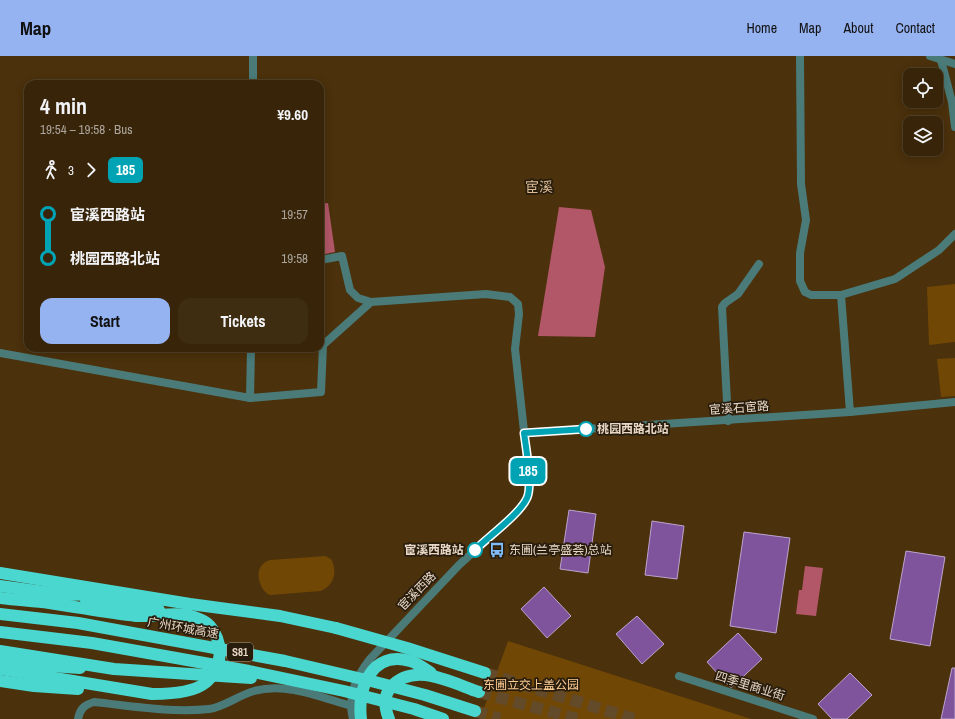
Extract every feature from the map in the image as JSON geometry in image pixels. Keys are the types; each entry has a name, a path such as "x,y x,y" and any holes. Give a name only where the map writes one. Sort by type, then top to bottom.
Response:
{"highway":[{"path":"0,573 136,596 280,616 336,628 407,648 485,673"},
{"path":"0,586 67,595 182,614 204,621 210,625 216,635 220,656 218,664 210,678 204,684 192,689 169,694 152,694 0,669"},
{"path":"67,595 101,593 136,596"},
{"path":"0,598 48,603 136,616 182,614"},
{"name":"广州环城高速","path":"0,614 78,623 285,660 425,695 475,711"},
{"name":"S81","path":"0,632 92,643 298,681 414,709 443,719"},
{"path":"0,651 98,667 155,673 298,681"},
{"path":"0,659 51,666 98,667"},
{"path":"361,719 360,701 363,688 369,675 377,666 387,661 396,659 410,661 421,666 439,678"},
{"path":"389,719 385,709 388,690 395,682 410,675 419,674 439,678 479,692"},
{"path":"0,682 66,688 113,688"}],"street":[{"path":"253,56 253,80"},
{"path":"800,56 801,184 806,220 800,253 800,281 805,292 811,295 841,296 895,279 940,250 955,234"},
{"path":"930,56 955,64"},
{"path":"941,60 952,102 955,128"},
{"path":"324,259 342,256 350,290 358,298 371,302"},
{"path":"728,421 722,307 725,303 738,294 759,264"},
{"name":"宦溪西路","path":"353,719 351,699 356,680 363,668 378,650 459,565 517,512 528,497 529,486 515,349 519,314 518,304 510,297 486,294 371,302"},
{"path":"841,296 850,412"},
{"path":"324,344 371,302"},
{"path":"250,398 251,352"},
{"path":"0,354 250,398 321,392 323,352"},
{"name":"宦溪石宦路","path":"524,433 728,421 850,412 955,402"},
{"name":"四季里商业街","path":"679,676 813,719"},
{"path":"78,719 79,713 84,705 94,702 186,711 212,709 252,691 267,688 291,689 351,706"}],"green space":[{"path":"955,284 955,342 929,345 927,287"},
{"path":"955,358 955,396 941,397 937,359"},
{"path":"325,556 331,559 334,569 334,578 329,585 321,591 270,595 261,586 259,577 260,568 264,563 270,560"},
{"name":"东圃立交上盖公园","path":"508,641 751,719 480,719"}],"shaded area":[{"path":"328,203 335,252 324,254 324,204"},
{"path":"559,207 591,210 605,267 595,337 538,336"},
{"path":"805,566 823,568 816,616 796,614 799,590 802,590"}],"building":[{"path":"569,510 596,514 588,573 560,569"},
{"path":"652,521 684,526 677,579 645,575"},
{"path":"744,532 790,538 776,633 730,626"},
{"path":"906,551 945,557 930,646 890,639"},
{"path":"544,587 571,616 547,638 521,609"},
{"path":"637,616 664,644 642,664 616,634"},
{"path":"738,633 762,659 732,687 730,687 707,662"},
{"path":"952,668 955,668 955,719 941,719"},
{"path":"850,673 872,695 847,719 832,719 818,704"}],"tunnel":[{"path":"485,673 634,719"},
{"path":"479,692 577,719"},
{"path":"475,711 500,719"}],"bus line":[{"name":"185","path":"475,550 517,512 528,497 529,477 524,433 586,429"}],"place":[{"name":"桃园西路北站","path":"586,429"},
{"name":"宦溪西路站","path":"475,550"},
{"name":"东圃(兰亭盛荟)总站","path":"497,550"}],"district":[{"name":"宦溪","path":"539,187"}]}
